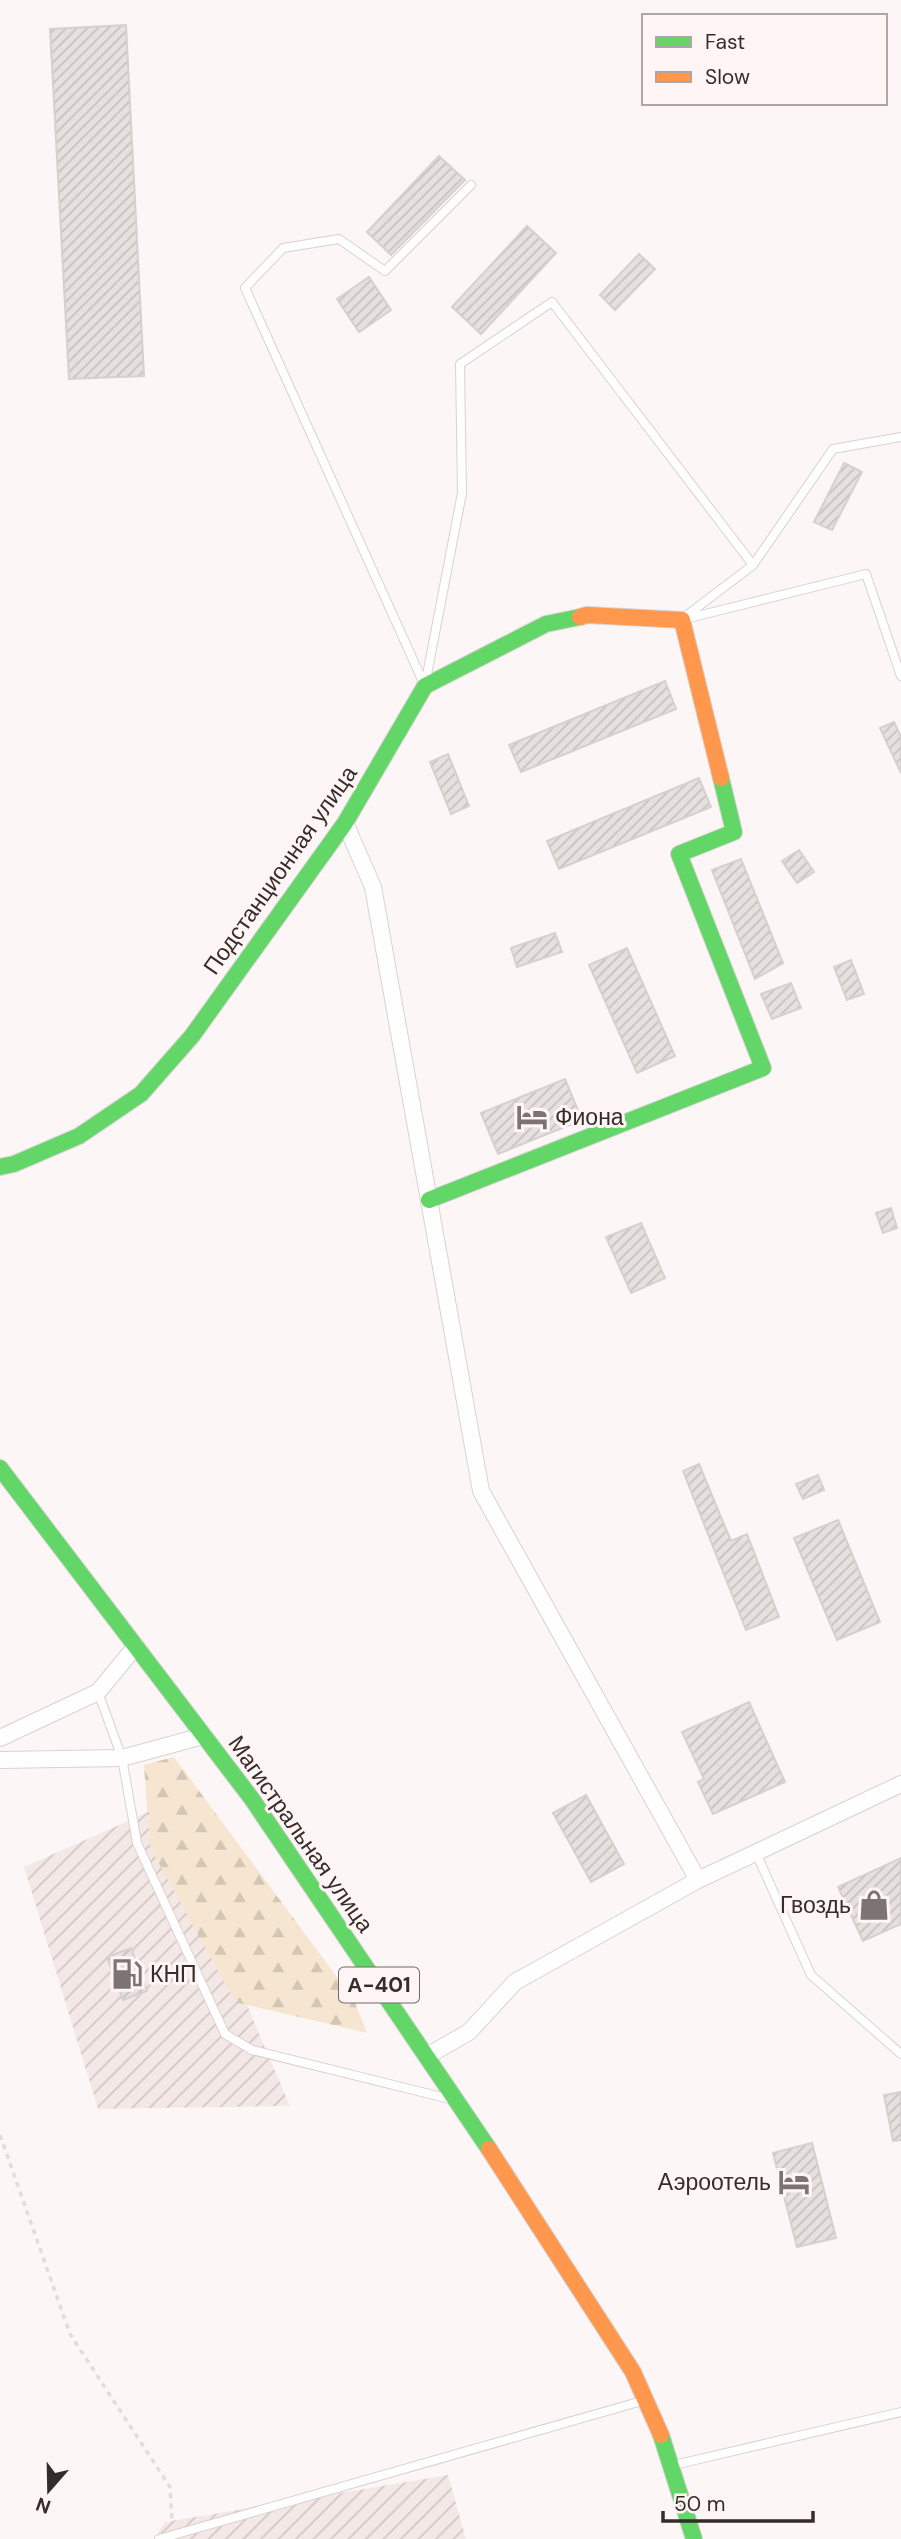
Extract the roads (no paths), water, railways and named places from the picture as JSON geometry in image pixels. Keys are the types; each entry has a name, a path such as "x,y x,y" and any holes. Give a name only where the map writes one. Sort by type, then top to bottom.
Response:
{"street":[{"path":"425,686 546,624 587,615 682,620 734,832 679,854 763,1068 429,1200"},
{"name":"Подстанционная улица","path":"0,1167 14,1164 79,1136 141,1094 192,1036 345,823 425,686"},
{"path":"345,823 373,887 481,1492 698,1881"},
{"name":"Магистральная улица","path":"0,1468 252,1800 458,2101 633,2372 659,2429 694,2539"},
{"path":"0,1738 98,1692 136,1646"},
{"path":"0,1760 122,1759 204,1735"},
{"path":"427,2056 469,2032 514,1982 698,1881 758,1859 901,1784"}],"lane":[{"path":"425,686 245,288 283,248 339,239 385,271 471,185"},
{"path":"425,686 462,493 460,364 552,302 753,565"},
{"path":"682,620 753,565 833,449 901,437"},
{"path":"682,620 866,574 901,676"},
{"path":"98,1692 122,1759 137,1843 225,2034 252,2050 458,2101"},
{"path":"758,1859 811,1975 901,2054"},
{"path":"159,2539 645,2400"},
{"path":"671,2466 901,2412"}],"place":[{"name":"Фиона","path":"532,1117"},
{"name":"Гвоздь","path":"874,1905"},
{"name":"КНП","path":"127,1974"},
{"name":"Аэроотель","path":"794,2182"}]}
